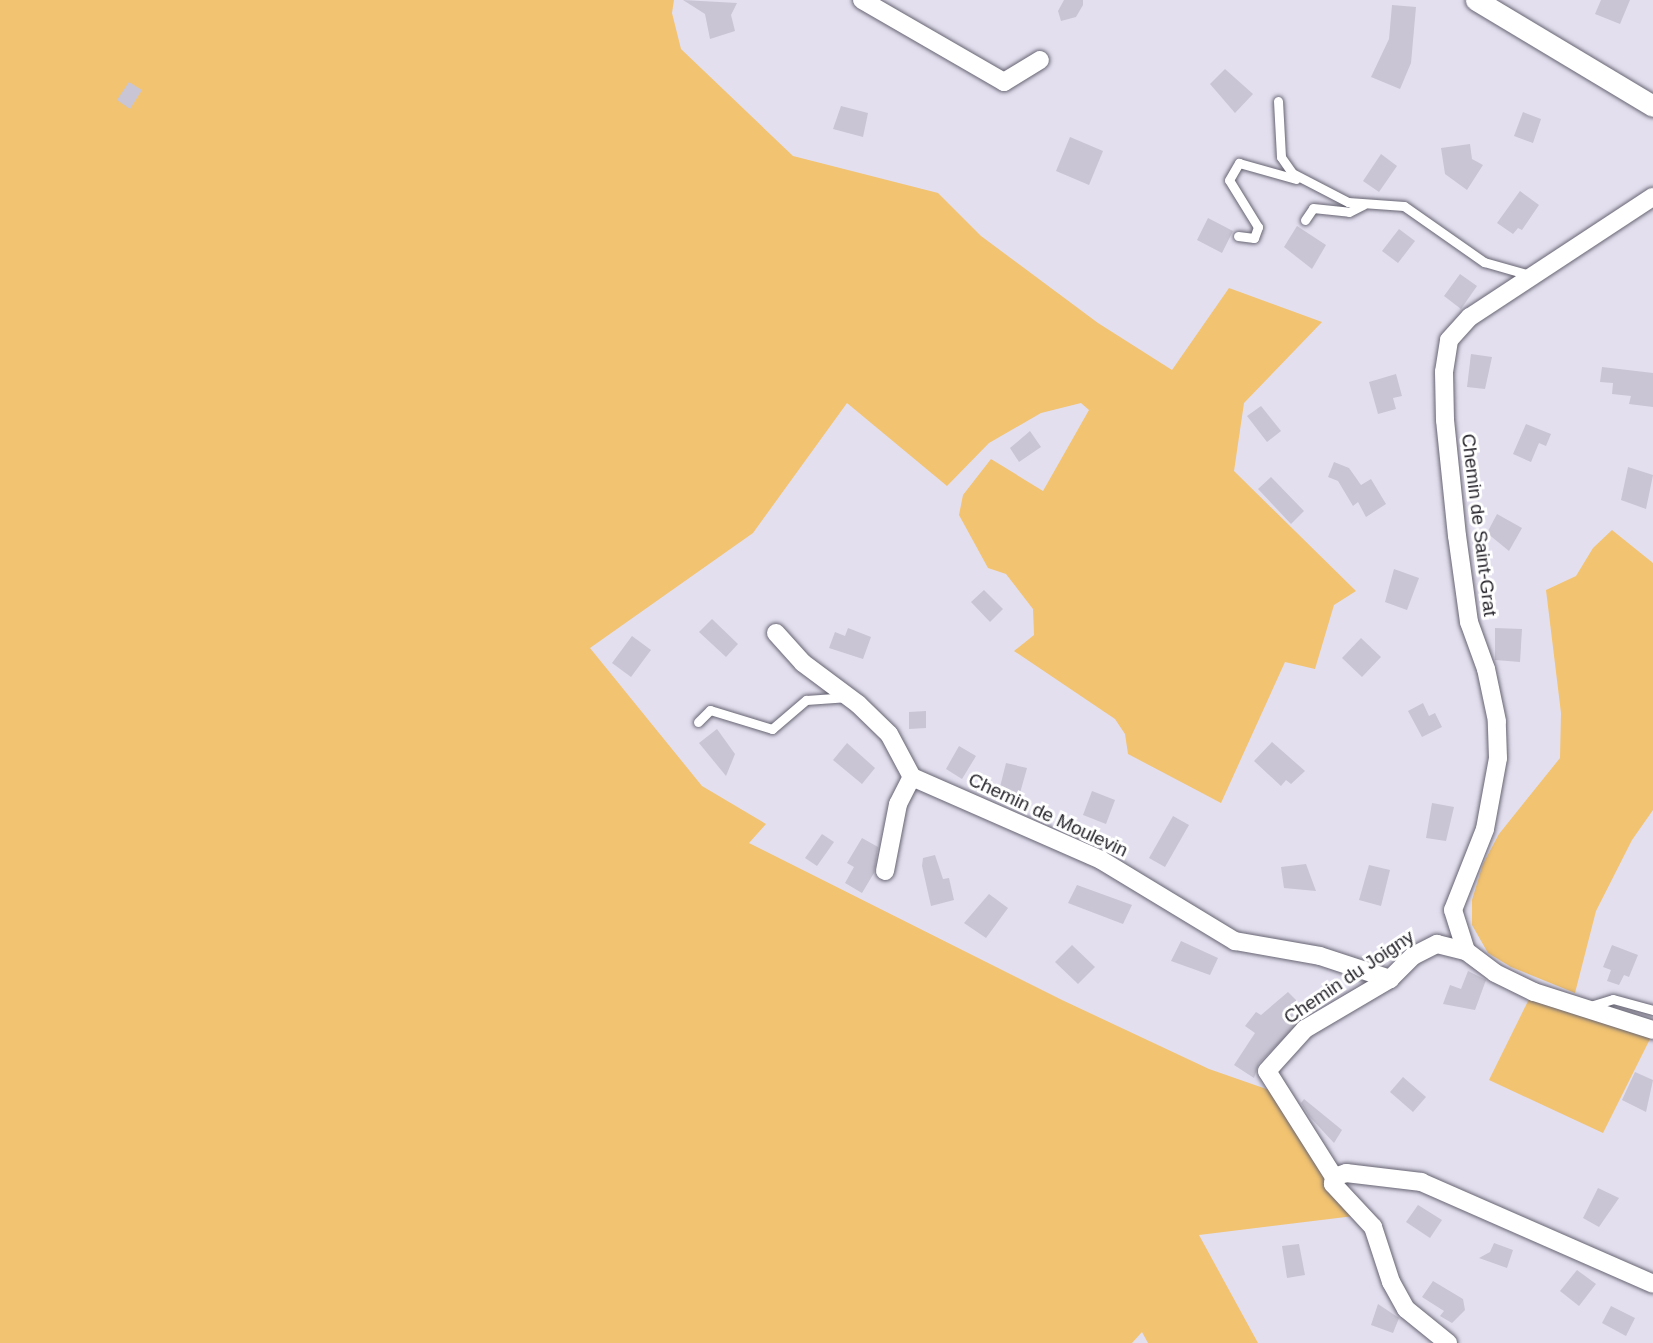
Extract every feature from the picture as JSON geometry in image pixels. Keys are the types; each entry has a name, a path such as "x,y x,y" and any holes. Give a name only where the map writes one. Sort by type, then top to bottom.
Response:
{"street":[{"path":"862,0 1004,82 1040,60"},
{"path":"1476,0 1653,106"},
{"name":"Chemin de Saint-Grat","path":"1466,951 1453,910 1485,830 1498,758 1497,733 1486,669 1465,599 1444,420 1444,372 1449,340 1470,317 1653,197"},
{"path":"776,634 803,663 850,697 889,734 912,777 898,804 885,871"},
{"name":"Chemin de Moulevin","path":"912,777 1101,859 1235,941 1320,956 1390,979"},
{"name":"Chemin du Joigny","path":"1448,1343 1406,1309 1391,1282 1373,1227 1333,1184 1334,1177 1267,1071 1306,1029 1390,979 1413,956 1437,944 1466,951"},
{"path":"1466,951 1495,973 1534,992 1653,1030"},
{"path":"1334,1177 1346,1173 1421,1182 1653,1284"}],"lane":[{"path":"1278,101 1281,157 1305,181"},
{"path":"1238,236 1254,238 1258,227 1229,180 1239,163 1305,181 1335,197 1364,204 1404,206 1484,262 1503,271 1535,275"},
{"path":"1306,220 1312,208 1349,212 1364,204"},
{"path":"698,722 710,710 772,729 806,699 850,697"},
{"path":"1586,1007 1613,999 1653,1010"}],"shaded area":[{"path":"0,0 674,0 672,13 681,49 793,156 938,193 981,236 1098,323 1172,370 1229,288 1322,322 1244,403 1234,471 1356,591 1334,605 1315,669 1285,662 1221,803 1128,754 1125,734 1115,719 1014,651 1034,635 1033,609 1006,574 988,568 959,515 963,495 991,459 1043,491 1089,410 1081,403 1041,413 989,443 947,486 847,403 753,533 590,648 702,786 766,824 749,843 1062,1000 1209,1069 1272,1091 1354,1216 1199,1235 1258,1343 1148,1343 1142,1332 1132,1343 0,1343"},
{"path":"1612,530 1653,563 1653,810 1632,840 1596,911 1575,993 1511,967 1488,953 1472,925 1472,900 1483,864 1499,834 1560,758 1561,713 1546,590 1576,576 1593,548"},
{"path":"1531,995 1652,1035 1603,1133 1489,1080"}],"building":[{"path":"683,0 737,3 731,15 735,31 710,39 705,14"},
{"path":"1064,0 1083,0 1083,5 1076,17 1061,21 1058,11"},
{"path":"1601,0 1630,0 1620,24 1595,14"},
{"path":"1392,5 1416,7 1411,63 1400,89 1371,77 1389,39"},
{"path":"1225,69 1253,94 1235,113 1210,84"},
{"path":"129,82 142,90 130,109 117,100"},
{"path":"841,106 868,113 863,137 833,129"},
{"path":"1523,112 1541,119 1533,143 1514,136"},
{"path":"1070,137 1103,151 1089,185 1056,171"},
{"path":"1470,144 1472,159 1483,165 1467,190 1445,174 1441,148"},
{"path":"1381,154 1397,166 1379,192 1363,181"},
{"path":"1520,191 1539,205 1522,230 1518,228 1513,234 1497,223"},
{"path":"1208,218 1233,231 1222,253 1197,240"},
{"path":"1297,226 1326,245 1312,269 1284,247"},
{"path":"1399,229 1415,241 1398,263 1382,251"},
{"path":"1460,274 1477,286 1461,309 1444,296"},
{"path":"1471,354 1492,357 1485,389 1467,387"},
{"path":"1602,367 1653,373 1653,407 1629,404 1631,396 1612,394 1613,383 1600,382"},
{"path":"1396,374 1402,396 1393,398 1396,409 1378,414 1369,382"},
{"path":"1261,406 1281,431 1267,442 1247,416"},
{"path":"1526,424 1551,434 1546,446 1539,443 1531,462 1513,454"},
{"path":"1030,431 1041,447 1019,462 1010,448"},
{"path":"1334,462 1349,468 1361,485 1371,479 1386,504 1366,517 1358,502 1353,506 1338,481 1328,477"},
{"path":"1628,467 1653,475 1646,509 1621,500"},
{"path":"1271,477 1304,511 1291,524 1258,489"},
{"path":"1497,514 1522,528 1509,551 1487,533"},
{"path":"1394,569 1419,578 1407,610 1385,602"},
{"path":"984,590 1003,609 990,622 971,602"},
{"path":"712,619 738,644 726,657 699,632"},
{"path":"848,628 871,637 863,659 829,648 835,632 845,636"},
{"path":"1495,628 1522,629 1520,662 1495,660"},
{"path":"632,636 651,650 631,677 612,663"},
{"path":"1361,638 1381,657 1362,677 1342,658"},
{"path":"1423,703 1429,716 1435,713 1442,727 1422,737 1408,711"},
{"path":"926,711 926,728 909,729 909,712"},
{"path":"717,729 735,754 726,776 699,743"},
{"path":"1272,742 1305,771 1291,784 1286,780 1281,786 1254,761"},
{"path":"847,743 875,768 862,784 833,760"},
{"path":"959,746 976,756 962,779 946,769"},
{"path":"1006,763 1027,768 1018,800 998,795"},
{"path":"1092,791 1115,800 1106,824 1083,815"},
{"path":"1432,803 1454,807 1446,841 1426,838"},
{"path":"1173,816 1189,825 1165,867 1149,858"},
{"path":"822,834 834,842 817,866 805,858"},
{"path":"862,838 878,847 874,873 862,893 845,883 854,867 847,863"},
{"path":"935,855 943,879 949,878 954,900 931,906 922,866 923,858"},
{"path":"1306,864 1316,891 1284,888 1281,867"},
{"path":"1369,865 1390,870 1381,906 1359,900"},
{"path":"1077,885 1132,905 1123,924 1068,903"},
{"path":"989,894 1008,908 986,938 964,923"},
{"path":"1181,941 1218,958 1210,975 1171,961"},
{"path":"1072,945 1095,967 1078,984 1055,962"},
{"path":"1612,945 1638,955 1629,977 1624,975 1619,985 1607,981 1611,970 1603,967"},
{"path":"1468,971 1486,980 1475,1010 1443,1004 1450,985 1461,989"},
{"path":"1288,992 1309,1013 1259,1063 1254,1078 1234,1065 1255,1033 1245,1026 1256,1012 1261,1015"},
{"path":"1635,1072 1653,1080 1646,1112 1622,1100"},
{"path":"1403,1077 1426,1097 1413,1112 1390,1092"},
{"path":"1304,1099 1342,1130 1334,1143 1309,1116 1301,1103"},
{"path":"1598,1188 1619,1198 1599,1227 1583,1218"},
{"path":"1418,1205 1442,1220 1430,1238 1406,1222"},
{"path":"1494,1243 1513,1250 1507,1268 1479,1258 1490,1252"},
{"path":"1299,1244 1305,1275 1287,1278 1282,1246"},
{"path":"1577,1270 1596,1284 1579,1306 1560,1291"},
{"path":"1433,1281 1463,1299 1465,1310 1452,1323 1440,1316 1444,1311 1422,1297"},
{"path":"1378,1304 1399,1318 1393,1333 1371,1325"},
{"path":"1611,1306 1635,1318 1626,1336 1602,1323"}]}
